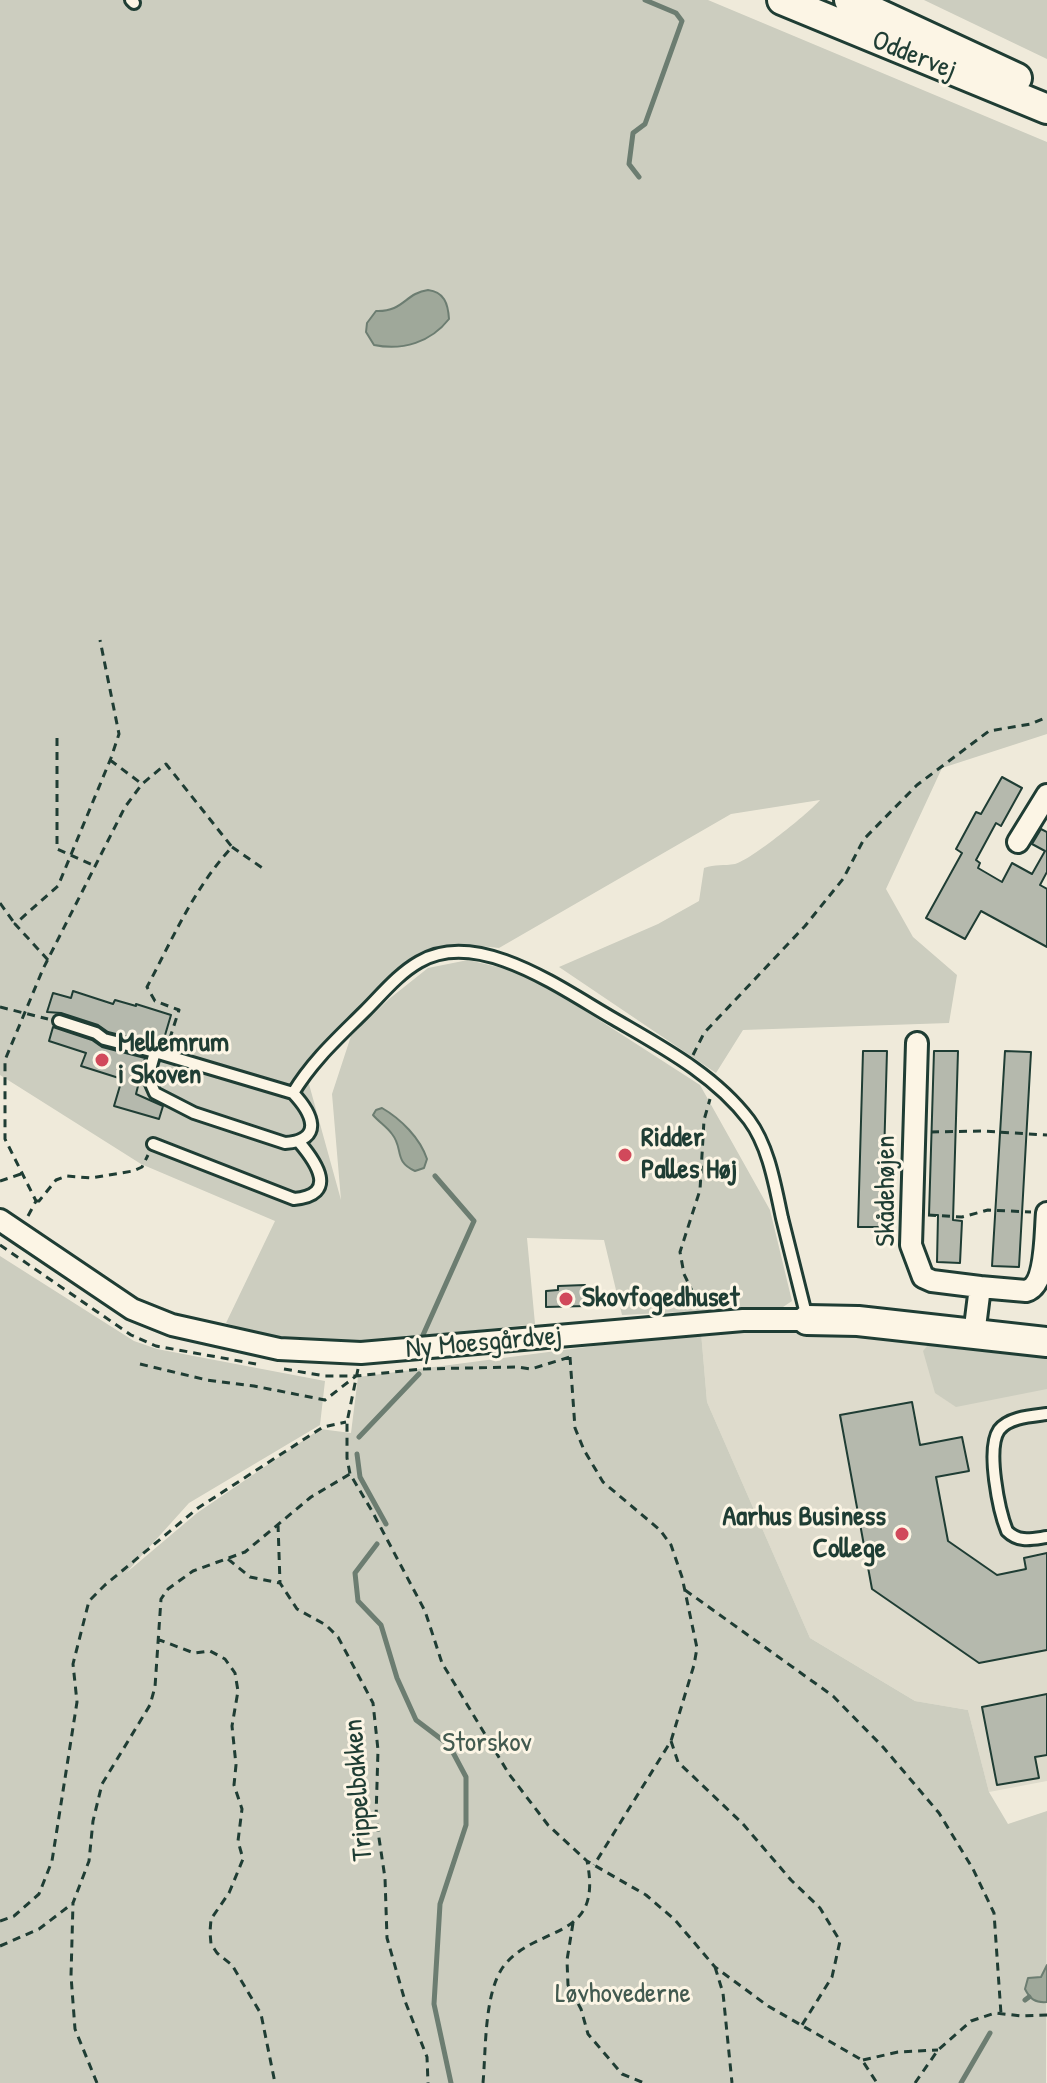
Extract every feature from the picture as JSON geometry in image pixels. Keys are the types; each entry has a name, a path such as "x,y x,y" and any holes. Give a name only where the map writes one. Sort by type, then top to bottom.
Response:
{"main road":[{"name":"Oddervej","path":"782,0 1047,109"},
{"name":"Oddervej","path":"849,0 1047,91"},
{"name":"Ny Moesgårdvej","path":"807,1320 858,1321 1047,1342"}],"street":[{"path":"1018,842 1047,795"},
{"name":"Skådehøjen","path":"917,1043 911,1245 923,1277 980,1287 1026,1291 1037,1287 1042,1275 1047,1213"},
{"name":"Ny Moesgårdvej","path":"0,1220 132,1309 172,1325 279,1349 361,1353 743,1320 807,1320"},
{"path":"974,1335 980,1287"}],"lane":[{"path":"293,1093 309,1067 402,973 421,960 446,952 467,951 497,958 534,974 651,1040 717,1085 751,1122 770,1167 807,1320"},
{"path":"59,1021 96,1033 104,1039 160,1054 293,1093 311,1116 312,1126 307,1136 299,1142 285,1143 194,1113 155,1093 148,1077 160,1054"},
{"path":"153,1144 294,1199 305,1198 314,1192 320,1182 320,1170 299,1142"},
{"path":"1047,1414 1009,1422 999,1431 993,1458 1007,1531 1013,1538 1023,1540 1047,1537"}],"path":[{"path":"15,924 58,886 119,734 100,640"},
{"path":"689,1066 704,1033 805,926 843,879 864,839 891,810 917,785 989,731 1031,724 1047,717"},
{"path":"57,738 57,849 93,865"},
{"path":"110,760 142,784"},
{"path":"36,1201 9,1151 3,1129 5,1060 93,865 125,807 142,784 166,764 232,847 264,869"},
{"path":"160,1054 179,1010 155,1001 147,987 195,893 208,873 232,847"},
{"path":"0,903 48,960"},
{"path":"0,1007 59,1021"},
{"path":"691,1325 693,1293 684,1274 680,1252 700,1190 704,1120 717,1085"},
{"path":"914,1132 981,1131 1047,1135"},
{"path":"28,1216 36,1201 56,1180 67,1176 91,1178 133,1171 142,1167 153,1144"},
{"path":"0,1181 21,1174"},
{"path":"912,1215 962,1217 988,1210 1047,1213"},
{"path":"572,1335 570,1357 575,1428 603,1482 660,1530 671,1545 685,1590 697,1648 671,1741 594,1865"},
{"path":"361,1353 347,1422 350,1474 425,1611 442,1663 509,1774 548,1825 587,1861 646,1895 675,1920 715,1967 768,2006 862,2060 877,2083"},
{"path":"140,1364 207,1380 325,1400 356,1376 421,1369 531,1369 570,1357"},
{"path":"0,1921 14,1916 39,1894 52,1861 77,1702 73,1664 89,1601 198,1508 323,1427 347,1422"},
{"path":"97,2083 75,2029 71,1976 73,1903 89,1861 93,1821 102,1784 150,1705 155,1687 161,1599 168,1589 193,1571 245,1552 311,1497 350,1474"},
{"path":"228,1559 250,1577 280,1583 278,1524"},
{"name":"Trippelbakken","path":"280,1583 297,1609 326,1625 338,1637 373,1703 378,1750 376,1818 385,1878 387,1938 405,2001 427,2057 428,2083"},
{"path":"685,1590 833,1696 883,1747 939,1813 973,1869 994,1913 1001,2014"},
{"path":"157,1639 194,1653 210,1651 225,1659 235,1673 238,1691 232,1726 236,1765 234,1785 242,1809 238,1841 243,1859 229,1893 211,1919 211,1944 232,1965 261,2014 275,2083"},
{"path":"671,1741 678,1762 743,1824 791,1880 820,1908 840,1941 832,1977 802,2025"},
{"path":"483,2083 492,1991 503,1966 524,1949 573,1923 583,1910 589,1894 587,1861"},
{"path":"0,1946 39,1929 73,1903"},
{"path":"573,1923 567,1960 568,1985 581,2009 588,2034 622,2074 644,2083"},
{"path":"715,1967 723,1993 732,2083"},
{"path":"915,2083 938,2050 971,2021 995,2013 1047,2015"},
{"path":"862,2060 898,2052 938,2050"}],"shaded area":[{"path":"428,290 438,293 446,303 449,319 442,327 416,343 395,347 374,345 366,332 367,323 376,311 393,309"},
{"path":"382,1108 403,1123 415,1137 427,1159 424,1168 415,1171 401,1159 396,1139 373,1115"},
{"path":"782,1328 1047,1352 1047,1781 989,1792 968,1710 915,1701 810,1638 707,1402 701,1332"},
{"path":"1047,1965 1047,2002 1039,2002 1031,1998 1025,1989 1028,1978 1041,1977"}],"green space":[{"path":"0,0 708,0 1047,142 1047,734 942,768 886,889 913,937 957,975 949,1023 743,1030 716,1073 559,967 658,924 699,901 704,868 743,861 780,835 820,800 731,814 499,948 458,946 422,954 397,970 304,1066 341,1200 332,1094 351,1036 389,999 428,968 468,960 515,971 548,987 700,1085 770,1210 792,1301 783,1307 622,1315 604,1240 527,1238 535,1324 375,1341 268,1338 226,1323 275,1221 141,1164 0,1075"},
{"path":"924,0 1047,0 1047,59"},
{"name":"Storskov","path":"0,1256 134,1341 157,1349 325,1381 320,1425 189,1503 126,1573 197,1513 320,1429 351,1433 358,1377 701,1332 707,1402 810,1638 915,1701 968,1710 989,1792 1008,1824 1047,1811 1046,2083 0,2083"},
{"path":"933,1339 1047,1348 1047,1389 956,1407 935,1393 923,1351"}],"building":[{"path":"1002,777 1022,788 1001,826 996,823 976,860 980,863 978,868 1002,882 1012,863 1032,874 1045,851 1032,844 1041,829 1047,832 1047,872 1040,885 1047,889 1047,947 981,911 965,939 926,918 962,853 956,849 976,812 981,814"},
{"path":"73,991 113,1004 115,1000 171,1015 163,1042 153,1039 152,1043 108,1032 98,1025 61,1013 47,1012 53,993 71,998"},
{"path":"53,1027 92,1040 102,1047 145,1058 136,1094 163,1106 159,1119 114,1106 122,1079 81,1066 86,1053 49,1041"},
{"path":"863,1051 887,1051 882,1227 858,1227"},
{"path":"934,1051 958,1051 953,1220 962,1221 960,1263 937,1262 938,1215 929,1215"},
{"path":"1005,1051 1031,1052 1019,1267 992,1266"},
{"name":"Skovfogedhuset","path":"585,1285 586,1306 546,1307 546,1291 558,1290 558,1286"},
{"path":"912,1402 920,1445 962,1437 969,1471 936,1477 948,1541 997,1575 1026,1569 1024,1558 1047,1553 1047,1650 979,1663 872,1589 840,1415"},
{"path":"1047,1694 1047,1755 1035,1757 1039,1778 997,1785 982,1707"}],"waterway":[{"path":"639,177 629,164 633,133 645,124 682,21 676,13 645,0"},
{"path":"423,1335 474,1221 435,1176"},
{"path":"359,1437 419,1374"},
{"path":"357,1454 360,1477 386,1524"},
{"path":"377,1544 355,1573 358,1601 381,1625 397,1678 416,1720 449,1745 466,1777 466,1825 440,1904 434,2004 451,2083"},
{"path":"1025,2000 1029,1997"},
{"path":"961,2083 990,2033"}],"place":[{"name":"Mellemrum i Skoven","path":"102,1060"},
{"name":"Ridder Palles Høj","path":"625,1155"},
{"name":"Skovfogedhuset","path":"566,1299"},
{"name":"Aarhus Business College","path":"902,1534"}],"park label":[{"name":"Løvhovederne","path":"623,1995"}]}
